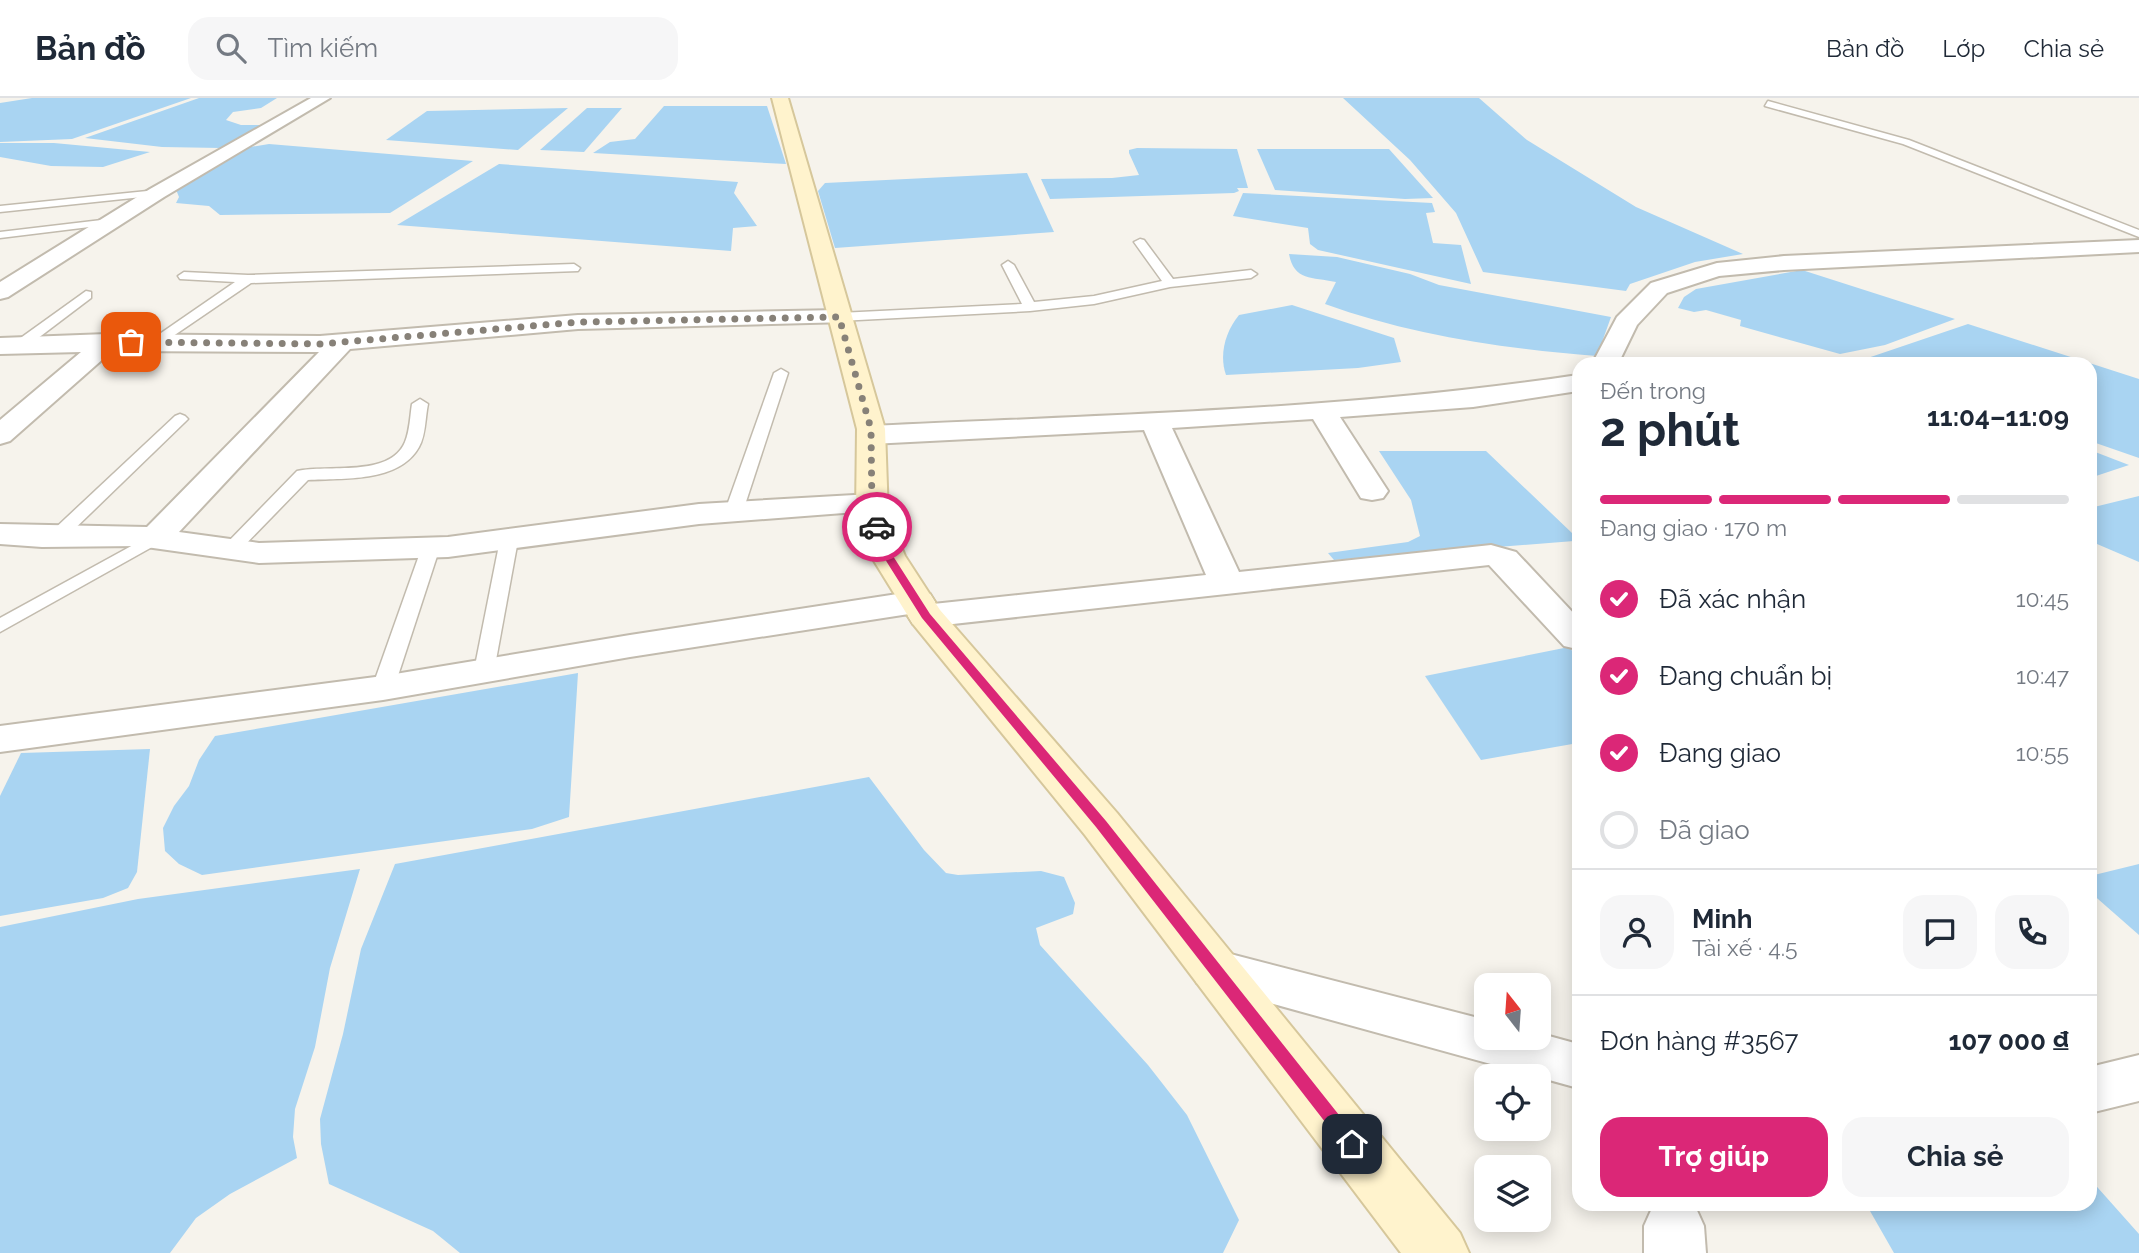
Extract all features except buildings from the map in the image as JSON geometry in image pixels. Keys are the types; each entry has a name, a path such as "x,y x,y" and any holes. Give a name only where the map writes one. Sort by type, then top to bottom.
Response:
{"street":[{"path":"0,292 157,193 322,98"},
{"path":"780,98 871,435 872,514 888,556 922,609 1101,824 1438,1253"},
{"path":"1608,357 1626,322 1659,288 1717,270 1784,263 2139,246"},
{"path":"10,346 107,342 276,345 342,343 579,322 839,317"},
{"path":"0,435 107,342"},
{"path":"155,538 342,343"},
{"path":"871,435 1154,421 1473,399 1572,384"},
{"path":"1322,410 1372,491"},
{"path":"1154,421 1226,582"},
{"path":"0,534 55,537 139,536 259,553 431,547 734,512 872,503"},
{"path":"0,739 383,688 630,646 922,609 1497,555 1504,559 1572,633"},
{"path":"1215,969 1572,1064"},
{"path":"2097,1088 2139,1078"}],"lane":[{"path":"1768,104 1906,142 2139,234"},
{"path":"0,209 157,193"},
{"path":"0,235 110,222"},
{"path":"1140,242 1170,283"},
{"path":"1008,265 1030,307"},
{"path":"184,276 248,279 574,268"},
{"path":"839,317 1030,307 1094,300 1170,283 1251,274"},
{"path":"155,342 248,279"},
{"path":"10,346 86,295"},
{"path":"734,512 781,373"},
{"path":"231,549 303,475 376,470 398,461 411,447 419,404"},
{"path":"55,537 180,419"},
{"path":"0,626 155,538"},
{"path":"484,671 509,540"},
{"path":"383,688 431,547"}],"water":[{"path":"32,98 191,98 72,139 0,142 0,103"},
{"path":"199,98 277,98 261,108 233,112 226,120 241,125 263,125 221,148 162,147 85,138"},
{"path":"1343,98 1479,98 1527,140 1636,207 1743,254 1695,262 1630,284 1626,291 1483,272 1456,213 1410,160"},
{"path":"664,106 767,106 786,164 593,153 610,142 635,139"},
{"path":"568,108 518,150 386,140 427,111"},
{"path":"587,108 622,108 584,152 540,150"},
{"path":"0,143 54,143 150,152 103,167 51,166 0,157"},
{"path":"269,144 473,161 390,213 220,215 209,206 176,203 179,197 175,187 244,148"},
{"path":"1237,149 1248,188 1237,188 1239,191 1234,193 1050,199 1041,179 1139,175 1129,153 1129,150"},
{"path":"1257,149 1389,149 1433,198 1405,199 1275,190"},
{"path":"499,164 738,182 734,193 757,226 733,228 731,251 397,225"},
{"path":"1027,173 1054,232 835,248 818,191 825,183"},
{"path":"1243,193 1432,203 1435,212 1426,213 1433,243 1461,245 1471,284 1318,250 1310,244 1308,228 1233,216"},
{"path":"1289,254 1337,257 1410,274 1439,285 1611,317 1597,356 1459,339 1391,324 1325,304 1336,282 1305,276 1295,269"},
{"path":"1802,270 1955,319 1885,345 1840,354 1740,326 1741,320 1706,310 1694,312 1678,308 1684,297 1696,289"},
{"path":"1292,305 1394,338 1401,362 1358,368 1226,375 1223,360 1225,344 1239,315"},
{"path":"1968,324 2071,357 1871,357"},
{"path":"2097,365 2139,379 2139,458 2097,443"},
{"path":"1379,451 1486,451 1572,533 1572,541 1334,560 1328,553 1408,542 1420,536 1411,500"},
{"path":"2097,453 2129,465 2097,476"},
{"path":"2139,496 2139,562 2097,544 2097,506"},
{"path":"1569,647 1572,651 1572,744 1481,760 1425,676"},
{"path":"578,673 569,817 532,829 202,875 179,864 165,851 163,828 174,806 189,786 199,760 215,736"},
{"path":"150,749 137,872 128,888 103,898 0,916 0,796 21,753"},
{"path":"869,777 924,850 946,873 958,875 1041,871 1064,877 1075,903 1073,914 1036,928 1040,945 1148,1065 1187,1115 1239,1220 1223,1253 460,1253 433,1231 329,1184 321,1144 320,1119 343,1034 361,949 395,864"},
{"path":"2139,864 2139,935 2097,898 2097,874"},
{"path":"360,869 330,968 315,1047 295,1109 293,1137 297,1158 230,1194 196,1218 170,1253 0,1253 0,927 138,899"},
{"path":"2097,1187 2139,1234 2139,1253 1894,1253 1870,1211 2097,1211"}],"way so far":[{"path":"131,342 320,344 579,322 839,317 871,429 872,514 877,527"}],"route":[{"path":"877,527 888,556 926,616 1101,824 1352,1144"}]}
